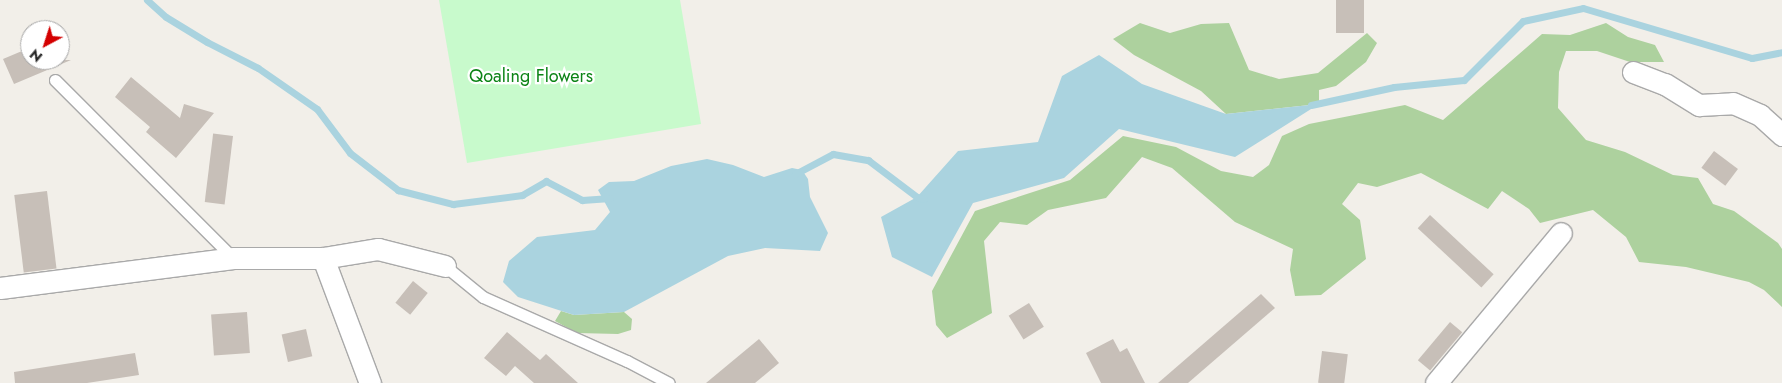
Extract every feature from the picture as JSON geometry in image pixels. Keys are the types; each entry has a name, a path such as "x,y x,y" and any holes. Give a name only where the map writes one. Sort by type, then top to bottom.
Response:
{"street":[{"path":"1633,72 1665,84 1699,105 1734,102 1760,115 1782,135"},
{"path":"1436,383 1561,233"},
{"path":"0,288 233,258 323,258 378,249 445,266"},
{"path":"323,258 370,383"}],"lane":[{"path":"55,80 233,258"},
{"path":"445,266 483,298 627,361 669,383"}],"green space":[{"name":"Qoaling Flowers","path":"439,0 680,0 701,124 467,163"},
{"path":"1140,23 1170,33 1201,24 1229,23 1249,70 1279,79 1318,73 1367,33 1377,43 1366,62 1336,86 1319,90 1319,104 1226,114 1201,91 1134,55 1113,39"},
{"path":"1606,23 1628,37 1655,45 1664,62 1630,62 1597,51 1566,51 1559,72 1558,108 1586,140 1625,152 1673,175 1698,178 1713,204 1734,211 1778,243 1782,249 1782,307 1764,290 1749,282 1686,267 1639,262 1626,237 1593,210 1540,223 1529,209 1502,191 1488,209 1421,173 1377,187 1358,183 1342,204 1360,220 1366,259 1321,295 1295,296 1290,270 1293,249 1235,222 1172,168 1142,157 1106,198 1048,210 1027,225 1000,222 984,241 992,313 947,338 936,325 932,291 975,211 1070,180 1123,136 1176,147 1221,171 1253,177 1269,165 1282,136 1309,124 1405,105 1443,120 1542,34 1570,35"},
{"path":"561,311 574,315 624,312 632,319 631,330 618,334 577,333 555,321"}],"water":[{"path":"1099,55 1142,84 1226,114 1319,104 1235,157 1119,129 1064,178 973,203 932,277 892,257 881,217 917,197 958,151 1038,142 1062,76"},
{"path":"707,159 733,165 764,177 792,168 802,170 808,179 810,197 828,233 820,251 765,248 728,256 624,312 574,315 518,297 503,282 509,261 537,237 595,230 610,212 598,190 609,182 634,181 671,166"}],"building":[{"path":"1336,0 1364,0 1364,33 1336,33"},
{"path":"20,52 20,70 47,70 14,84 3,59"},
{"path":"131,77 180,118 184,104 214,113 176,158 146,132 150,127 115,97"},
{"path":"213,134 233,136 225,204 205,202"},
{"path":"1714,151 1738,169 1725,186 1701,168"},
{"path":"47,191 57,268 24,272 14,195"},
{"path":"1430,215 1494,274 1481,287 1418,228"},
{"path":"413,281 428,293 410,315 395,303"},
{"path":"1261,294 1275,308 1188,383 1158,383"},
{"path":"1029,303 1044,327 1023,339 1009,316"},
{"path":"247,312 250,353 214,355 211,315"},
{"path":"1450,322 1462,332 1430,371 1418,360"},
{"path":"306,329 312,356 288,362 282,335"},
{"path":"507,332 540,360 546,354 578,383 534,383 515,366 506,376 484,358"},
{"path":"759,339 779,363 755,383 706,383"},
{"path":"1113,339 1120,352 1127,348 1145,383 1101,383 1086,353"},
{"path":"1322,351 1348,354 1344,383 1318,383"},
{"path":"135,353 139,375 87,383 15,383 14,372"}],"waterway":[{"path":"147,0 166,17 207,42 258,68 317,109 350,153 398,190 453,204 522,195 546,181 582,200 610,198"},
{"path":"1311,105 1394,87 1464,80 1523,21 1583,8 1752,58 1782,52"},
{"path":"795,174 833,154 868,160 917,197 924,199"}]}
